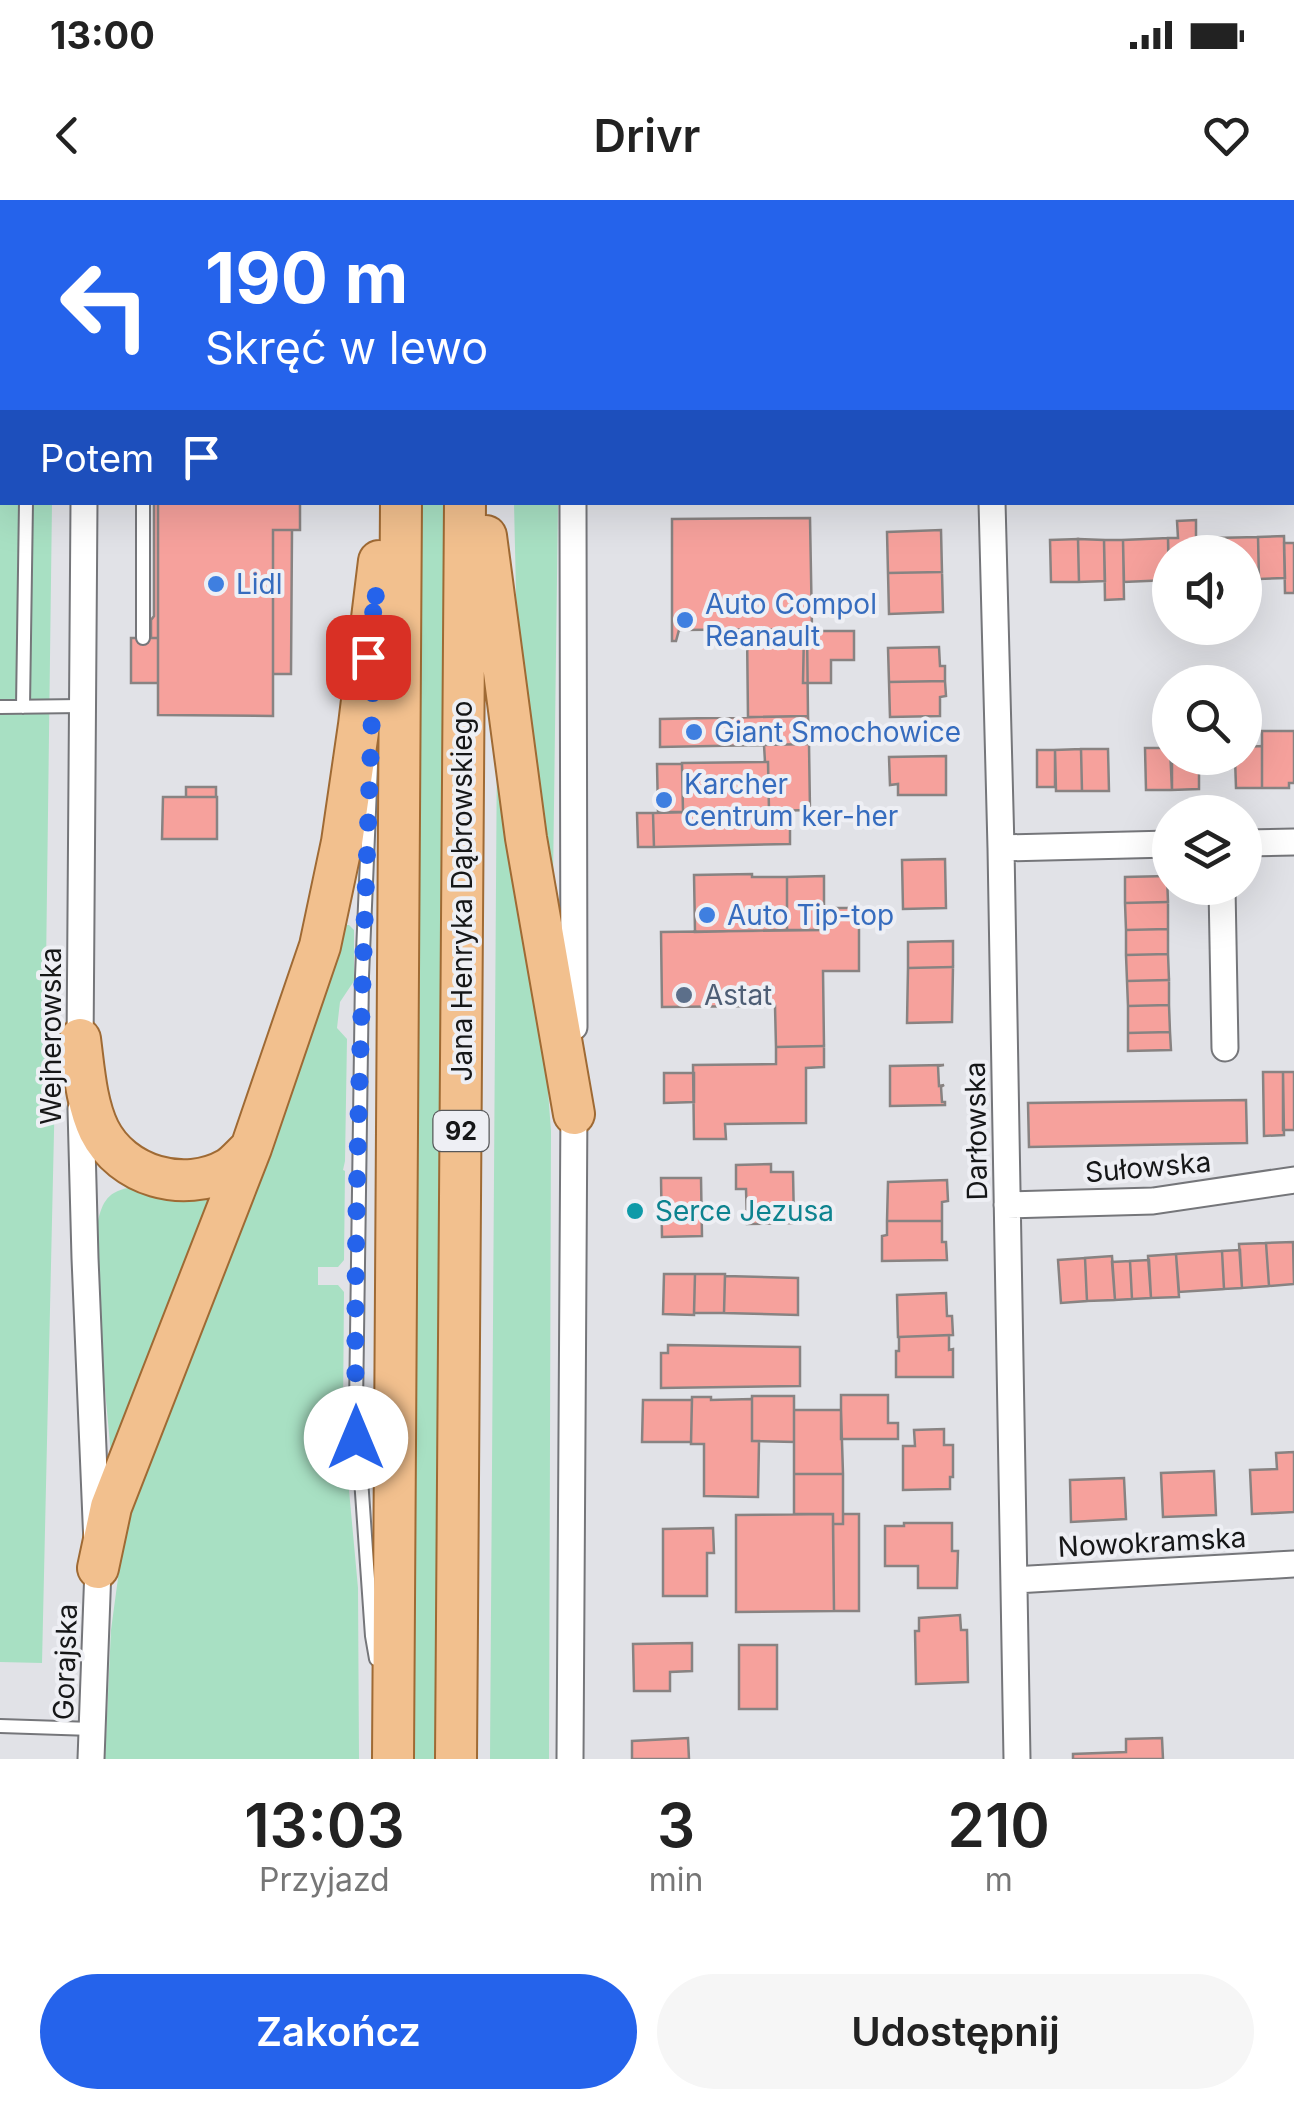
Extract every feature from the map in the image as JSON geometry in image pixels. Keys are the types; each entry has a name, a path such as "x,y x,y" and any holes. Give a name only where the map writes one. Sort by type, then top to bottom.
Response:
{"main road":[{"path":"98,1568 111,1508 251,1148 320,946 342,842 386,505"},
{"name":"92","path":"393,1751 401,505"},
{"name":"Jana Henryka Dąbrowskiego","path":"456,1759 465,505"},
{"path":"482,505 526,838 574,1114"},
{"path":"80,1039 98,1128 115,1152 136,1168 163,1179 192,1180 232,1166 251,1148"}],"street":[{"name":"Wejherowska","path":"84,505 80,1039 98,1568"},
{"path":"570,1759 574,505"},
{"name":"Darłowska","path":"992,505 1017,1759"},
{"path":"1262,843 1294,842"},
{"path":"1001,848 1152,844"},
{"path":"1222,905 1225,1048"},
{"name":"Sułowska","path":"1008,1205 1154,1202 1294,1180"},
{"name":"Nowokramska","path":"1014,1580 1294,1564"},
{"name":"Gorajska","path":"91,1759 98,1568"}],"lane":[{"path":"22,707 26,505"},
{"path":"143,505 143,638"},
{"path":"372,738 376,588"},
{"path":"0,708 82,706"},
{"path":"372,757 362,976 356,1438 372,1636 393,1751"},
{"path":"0,1726 92,1729"}],"green space":[{"path":"0,505 52,505 45,1046 55,1088 42,1663 0,1662"},
{"path":"419,505 447,505 439,1759 411,1759"},
{"path":"514,505 558,505 553,882 518,682"},
{"path":"497,740 546,1064 551,1131 549,1759 490,1759"},
{"path":"344,925 354,930 354,981 340,1002 337,1028 347,1039 344,1260 338,1267 318,1267 318,1285 338,1285 344,1292 341,1424 358,1588 359,1759 105,1759 111,1630 126,1519"},
{"path":"128,1188 219,1189 113,1476 97,1226 106,1201"}],"building":[{"path":"154,505 158,505 158,638 151,638"},
{"name":"Lidl","path":"158,505 300,505 300,530 273,530 273,716 158,715"},
{"path":"810,518 812,629 679,630 676,641 672,641 672,519"},
{"path":"1196,520 1196,535 1178,535 1177,521"},
{"path":"273,530 292,530 291,674 273,674"},
{"path":"941,530 942,572 888,573 887,532"},
{"path":"1284,536 1285,578 1262,579 1262,537"},
{"path":"1078,539 1104,540 1105,581 1079,582"},
{"path":"1078,539 1079,582 1051,582 1050,540"},
{"path":"1152,539 1152,581 1124,582 1123,540"},
{"path":"1104,540 1123,540 1124,599 1105,600"},
{"path":"1284,543 1294,543 1294,593 1285,593"},
{"path":"942,572 943,612 889,614 888,573"},
{"path":"807,629 808,716 748,717 747,630"},
{"path":"804,631 854,631 854,660 831,660 831,683 803,683"},
{"path":"131,638 158,638 158,683 131,683"},
{"path":"939,647 945,681 889,682 888,648"},
{"path":"945,681 946,696 940,697 940,716 890,717 889,682"},
{"path":"808,716 809,744 660,747 660,719"},
{"path":"1262,731 1294,731 1294,783 1289,783 1289,788 1262,788"},
{"path":"809,744 810,810 769,811 764,745"},
{"path":"1145,748 1152,748 1152,775 1171,775 1172,790 1146,790"},
{"path":"1081,749 1082,791 1056,791 1055,750"},
{"path":"1081,749 1108,749 1109,791 1082,791"},
{"path":"1037,750 1055,750 1055,787 1037,787"},
{"path":"946,756 946,795 898,795 898,784 890,785 889,757"},
{"path":"768,762 769,810 683,812 682,763"},
{"path":"657,764 682,764 683,812 658,812"},
{"path":"1172,775 1199,775 1199,789 1172,790"},
{"path":"1236,775 1262,775 1262,788 1236,788"},
{"path":"186,787 216,787 216,797 186,797"},
{"path":"163,797 217,797 217,839 162,839"},
{"path":"790,811 790,844 654,847 653,813"},
{"path":"637,813 653,813 654,847 638,847"},
{"path":"945,859 946,908 903,909 902,860"},
{"path":"694,875 787,877 787,930 695,932"},
{"path":"824,876 824,930 787,930 787,877"},
{"path":"1152,876 1152,902 1125,903 1125,877"},
{"path":"1125,903 1168,905 1168,929 1126,930"},
{"path":"824,908 859,908 859,971 823,971 824,1046 776,1047 775,1006 662,1007 661,932 824,930"},
{"path":"1168,929 1168,954 1126,955 1126,930"},
{"path":"953,941 953,967 908,968 908,942"},
{"path":"1168,954 1169,980 1127,981 1126,955"},
{"path":"953,967 952,1022 907,1023 908,968"},
{"path":"1169,980 1169,1005 1128,1006 1127,981"},
{"path":"1169,1005 1170,1032 1128,1033 1128,1006"},
{"path":"1170,1032 1171,1050 1128,1051 1128,1033"},
{"path":"824,1046 824,1067 806,1068 806,1123 725,1124 726,1139 694,1139 693,1065 776,1064 776,1047"},
{"path":"944,1065 938,1066 945,1105 890,1106 890,1066"},
{"path":"1263,1072 1283,1072 1284,1135 1264,1136"},
{"path":"1283,1072 1294,1072 1294,1130 1283,1130"},
{"path":"664,1073 694,1073 694,1102 664,1103"},
{"path":"1246,1100 1247,1143 1029,1147 1028,1103"},
{"path":"771,1164 771,1172 793,1172 794,1223 747,1224 746,1189 736,1189 736,1165"},
{"path":"661,1178 701,1178 702,1236 662,1237"},
{"path":"947,1180 948,1201 942,1202 942,1221 887,1221 888,1182"},
{"path":"887,1221 942,1221 947,1260 882,1261 882,1236 887,1235"},
{"path":"1293,1242 1294,1284 1269,1286 1266,1243"},
{"path":"1266,1243 1269,1286 1242,1288 1239,1244"},
{"path":"1240,1250 1242,1288 1224,1289 1222,1251"},
{"path":"1222,1251 1224,1289 1179,1292 1176,1254"},
{"path":"1176,1254 1179,1297 1151,1298 1148,1256"},
{"path":"1112,1256 1115,1300 1087,1301 1085,1258"},
{"path":"1085,1258 1087,1301 1061,1303 1058,1260"},
{"path":"1149,1260 1151,1298 1132,1299 1130,1261"},
{"path":"1130,1261 1132,1299 1115,1300 1112,1262"},
{"path":"664,1274 695,1274 694,1315 663,1314"},
{"path":"695,1274 725,1274 724,1313 694,1313"},
{"path":"725,1276 798,1278 798,1315 724,1313"},
{"path":"946,1293 953,1335 898,1337 897,1295"},
{"path":"949,1335 953,1377 896,1377 899,1337"},
{"path":"668,1345 800,1347 800,1386 661,1388 661,1353 668,1353"},
{"path":"841,1395 888,1395 888,1423 898,1423 898,1439 841,1439"},
{"path":"752,1396 794,1396 794,1442 752,1441"},
{"path":"692,1397 752,1399 752,1441 759,1441 758,1497 704,1496 704,1444 691,1444"},
{"path":"643,1400 692,1400 691,1442 642,1442"},
{"path":"794,1410 841,1410 843,1474 794,1474"},
{"path":"944,1429 944,1445 953,1445 950,1489 903,1490 903,1446 915,1446 914,1430"},
{"path":"1294,1452 1294,1512 1252,1514 1250,1470 1277,1469 1276,1453"},
{"path":"1214,1471 1216,1515 1163,1517 1161,1473"},
{"path":"794,1474 843,1474 843,1524 833,1524 833,1514 794,1514"},
{"path":"1124,1478 1126,1519 1071,1522 1070,1480"},
{"path":"833,1514 834,1611 736,1612 736,1515"},
{"path":"843,1514 859,1514 859,1611 834,1611 833,1524 843,1524"},
{"path":"952,1523 952,1551 958,1551 957,1588 918,1588 918,1566 885,1566 885,1526"},
{"path":"713,1528 714,1553 707,1553 707,1596 663,1596 663,1529"},
{"path":"960,1615 961,1630 967,1630 968,1682 916,1684 915,1631 919,1631 919,1618"},
{"path":"692,1643 692,1671 670,1672 670,1691 634,1691 633,1644"},
{"path":"739,1645 777,1645 777,1709 739,1709"},
{"path":"688,1738 689,1759 632,1759 632,1741"},
{"path":"1162,1738 1163,1759 1073,1759 1073,1754 1126,1752 1126,1739"}],"place":[{"name":"Lidl","path":"216,584"},
{"name":"Auto Compol Reanault","path":"685,620"},
{"name":"Giant Smochowice","path":"694,732"},
{"name":"Karcher centrum ker-her","path":"664,800"},
{"name":"Auto Tip-top","path":"707,915"},
{"name":"Astat","path":"684,995"},
{"name":"Serce Jezusa","path":"635,1211"}],"route":[{"path":"356,1438 362,976 376,588 368,657"}]}
